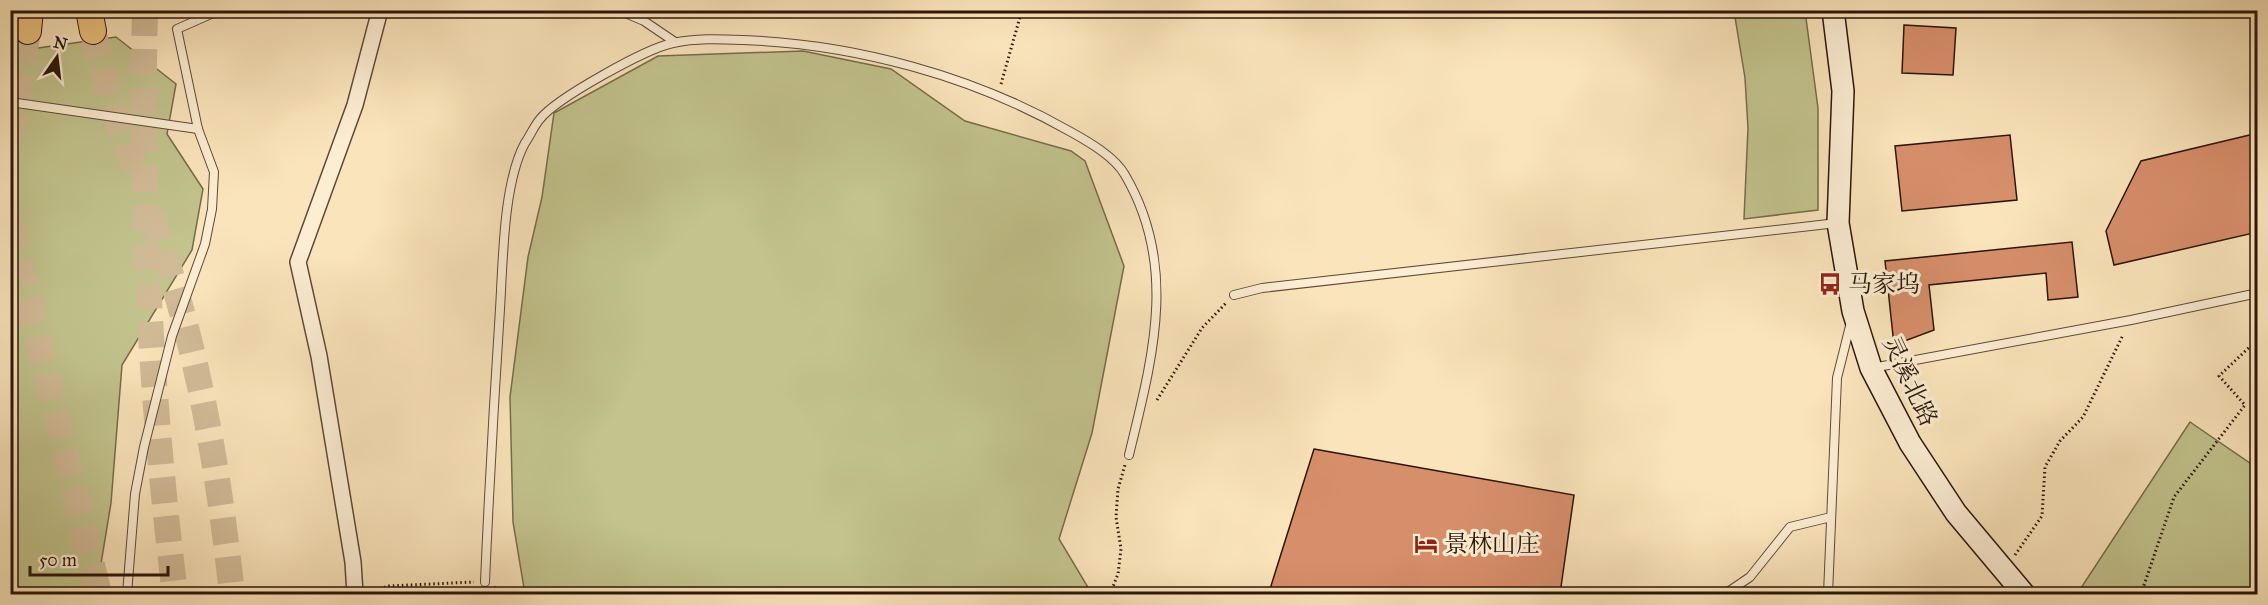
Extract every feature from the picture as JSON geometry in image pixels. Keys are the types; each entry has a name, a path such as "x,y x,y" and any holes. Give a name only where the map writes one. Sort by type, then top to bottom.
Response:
{"main road":[{"name":"灵溪北路","path":"1833,10 1843,91 1838,223 1853,311 1871,368 1910,443 1956,513 2024,594"}],"street":[{"path":"355,594 353,562 319,356 298,262 355,105 380,10"}],"lane":[{"path":"127,594 135,494 144,447 172,336 205,244 212,209 214,172 198,129 177,29 220,10"},
{"path":"618,10 644,21 675,42"},
{"path":"485,582 504,245 517,160 541,117 579,90 654,48 675,42 709,39 762,41 839,50 909,67 998,97 1048,118 1090,142 1124,171 1141,210 1152,249 1157,285 1156,331 1129,454"},
{"path":"10,102 198,129"},
{"path":"1234,295 1262,288 1838,223"},
{"path":"1871,368 2131,320 2258,293"},
{"path":"1828,594 1838,378 1853,311"},
{"path":"1725,594 1750,577 1790,526 1832,517"}],"path":[{"path":"998,97 1022,10"},
{"path":"1156,400 1202,328 1234,295"},
{"path":"2003,571 2042,516 2046,467 2060,441 2083,417 2131,320"},
{"path":"2141,594 2174,498 2245,405 2218,376 2258,339"},
{"path":"1110,594 1118,574 1121,549 1116,517 1118,489 1129,454"},
{"path":"364,594 389,586 485,582 503,594"}],"green space":[{"path":"1734,11 1805,11 1818,108 1818,210 1744,219 1748,128 1745,78"},
{"path":"116,37 176,84 167,134 203,189 192,250 122,365 111,503 96,594 11,594 10,52"},
{"path":"803,51 891,69 965,121 1071,151 1085,161 1124,266 1092,433 1059,539 1092,594 525,594 513,522 510,397 528,257 542,197 554,113 658,56"},
{"path":"2190,422 2257,468 2257,594 2077,594"}],"building":[{"path":"1904,25 1956,28 1953,75 1902,73"},
{"path":"2258,133 2258,232 2114,265 2106,231 2141,161"},
{"path":"2010,135 2017,200 1902,211 1895,146"},
{"path":"2072,242 2078,297 2048,300 2046,273 1929,285 1934,330 1894,345 1885,261"},
{"name":"景林山庄","path":"1314,449 1574,495 1560,594 1276,594 1270,589"}],"tunnel":[{"path":"145,10 144,157 149,303 159,448 175,594"},
{"path":"10,138 28,31"},
{"path":"93,31 114,114 137,175"},
{"path":"151,215 167,261 193,355 220,497 232,594"},
{"path":"10,223 99,594"}],"place":[{"name":"马家坞","path":"1830,284"},
{"name":"景林山庄","path":"1426,544"}]}
